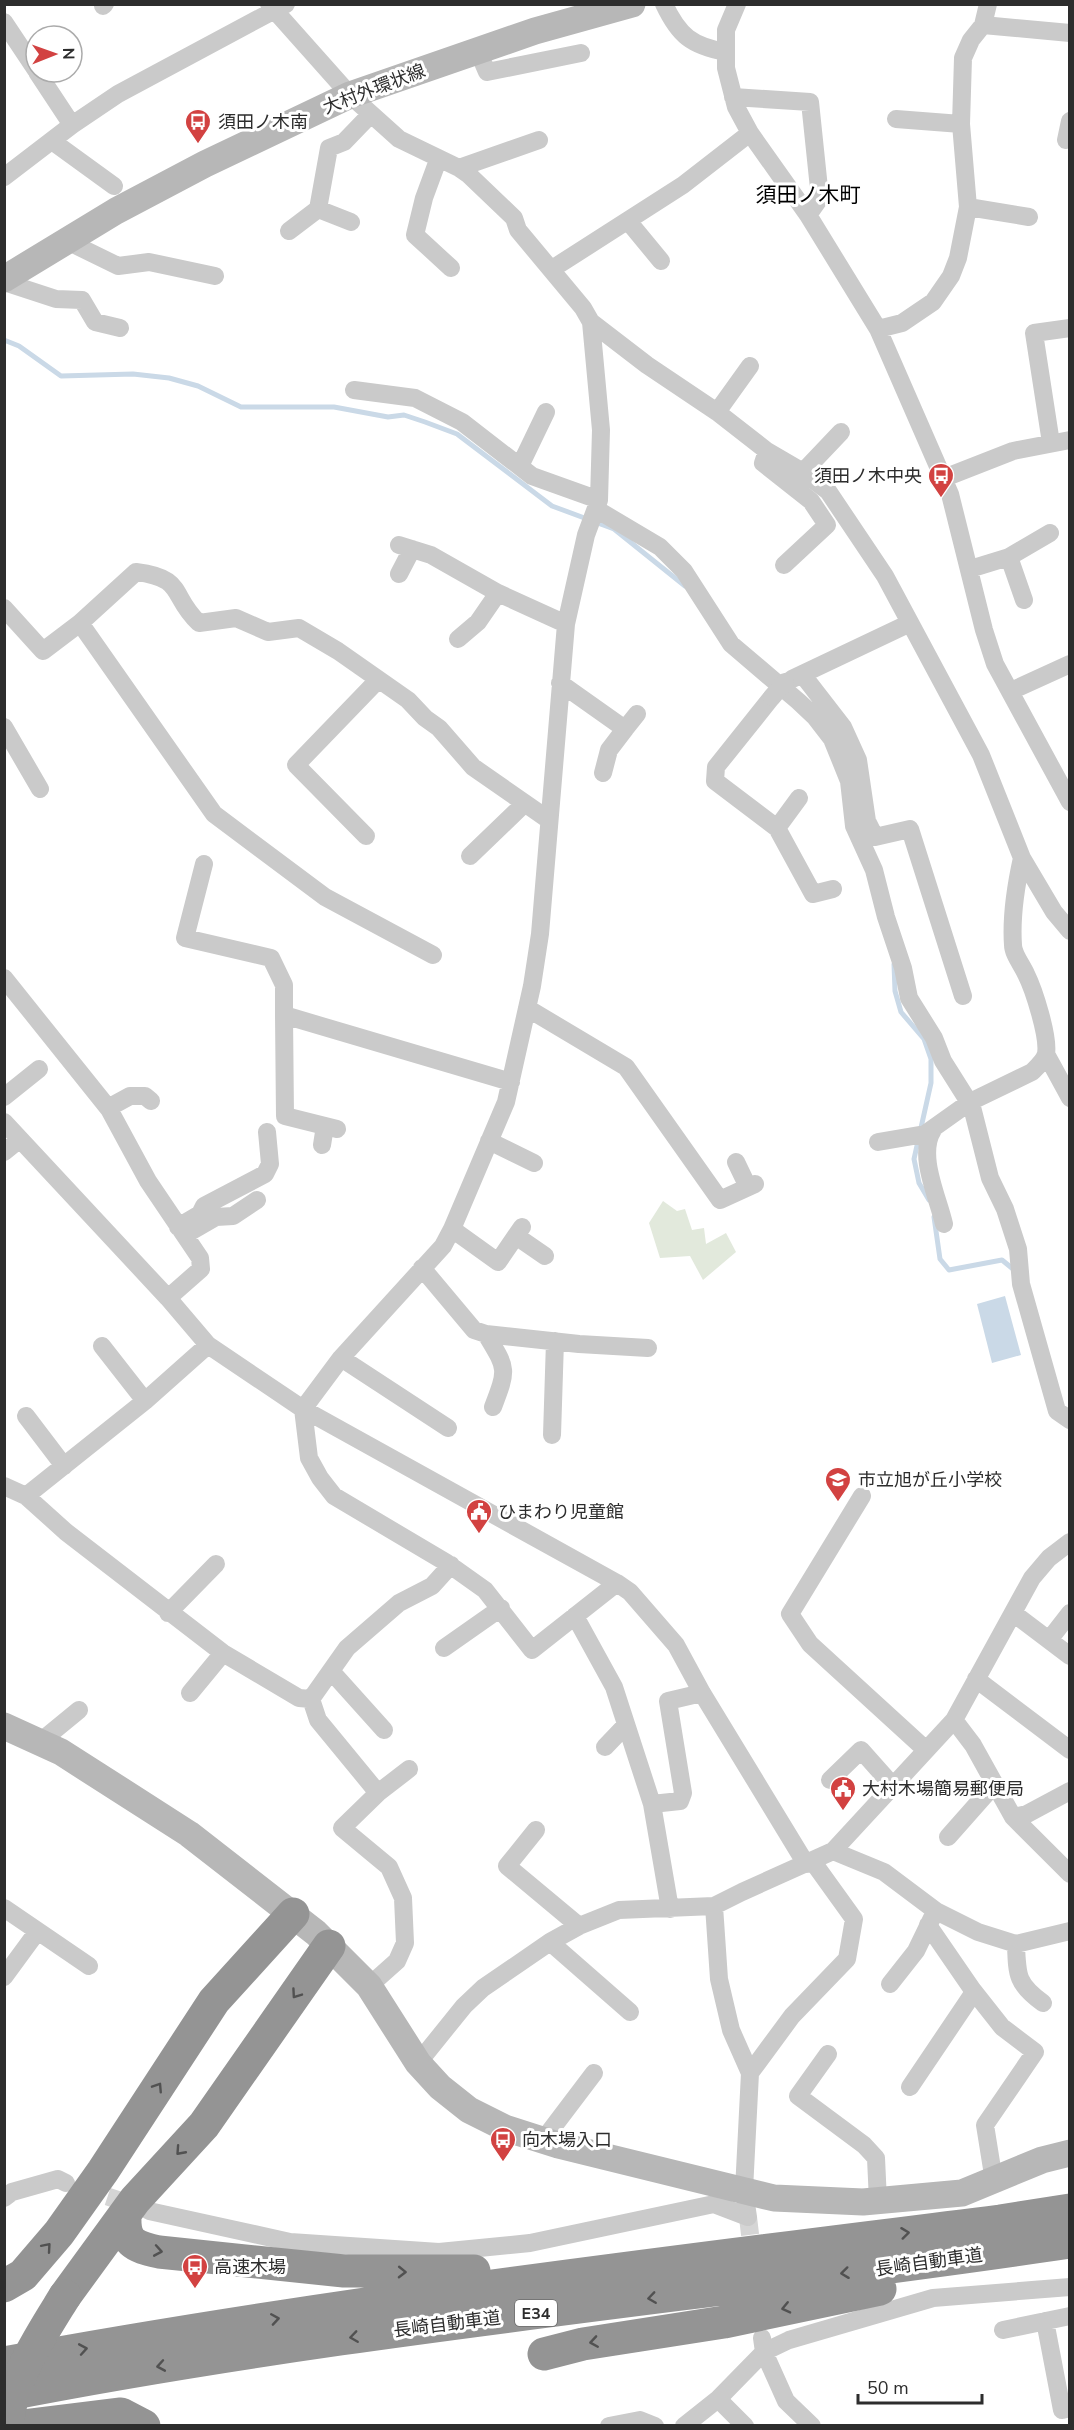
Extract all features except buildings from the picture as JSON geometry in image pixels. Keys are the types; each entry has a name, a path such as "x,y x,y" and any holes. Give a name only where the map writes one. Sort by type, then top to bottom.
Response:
{"highway":[{"path":"4,2286 23,2275 58,2234 103,2171 214,2001 293,1914"},
{"path":"329,1946 204,2125 124,2230 130,2241 141,2248 159,2252 344,2271 424,2273 496,2271 785,2241 847,2241"},
{"path":"7,2426 8,2415 22,2374 56,2295 103,2171"},
{"name":"長崎自動車道","path":"4,2363 91,2347 413,2298 1070,2210"},
{"path":"4,2375 18,2343 56,2295 137,2212"},
{"name":"長崎自動車道","path":"4,2395 200,2359 1070,2242"},
{"path":"544,2354 584,2344 724,2322 1070,2249"},
{"path":"24,2426 121,2414 144,2426"}],"street":[{"name":"大村外環状線","path":"4,280 116,211 218,157 350,95 580,18 632,4"},
{"path":"664,4 672,22 689,40 709,49 726,52"},
{"path":"737,4 726,30 726,68 736,107 750,133 808,215 878,329 944,478 995,664 1070,802"},
{"path":"878,329 902,322 933,302 951,276 958,258 968,207 961,124 963,58 971,40 983,25 988,4"},
{"path":"8,168 52,141 118,94 276,7 350,95 399,139 438,160 459,168 514,218 518,230 583,308 591,322 717,412 767,451 803,472 828,491 885,576 981,755 1022,858 1054,912 1070,931"},
{"path":"4,22 24,52"},
{"path":"983,25 1070,33"},
{"path":"478,51 487,72 581,53"},
{"path":"45,84 72,125"},
{"path":"733,97 810,102 820,198 808,215"},
{"path":"289,231 318,209 329,148 344,142 371,114"},
{"path":"896,119 961,124"},
{"path":"1066,140 1070,121"},
{"path":"552,269 683,185 750,133"},
{"path":"459,168 539,140"},
{"path":"52,141 114,186"},
{"path":"438,160 424,198 415,235 451,268"},
{"path":"968,207 1029,217"},
{"path":"318,209 351,222"},
{"path":"628,221 661,261"},
{"path":"67,241 118,266 149,262 215,276"},
{"path":"4,280 56,299 82,300 95,322 120,328"},
{"path":"591,322 601,430 596,508 586,535 566,624 540,934 527,1008 506,1102 452,1229 442,1246 341,1358 303,1409 309,1458 320,1478 334,1496 451,1565 485,1590 532,1650 617,1583"},
{"path":"1051,443 1034,333 1070,328"},
{"path":"717,412 750,366"},
{"path":"354,390 415,398 462,422 532,476 596,508 642,536 668,555 690,580 731,644 798,701 832,738 849,781 854,826 874,870 886,918 903,968 909,998 934,1038 943,1061 970,1102 990,1178 1005,1209 1018,1250 1021,1284 1057,1411 1070,1420"},
{"path":"520,466 546,411"},
{"path":"803,472 842,432"},
{"path":"944,478 1013,451 1070,440"},
{"path":"767,451 763,463 811,501 826,525 784,565"},
{"path":"970,569 1008,557 1050,533"},
{"path":"399,574 406,547 430,555 498,593 566,624"},
{"path":"1008,557 1024,600"},
{"path":"4,608 43,651 80,622 136,572 164,578 178,590 199,629 236,618 267,632 299,628 338,651 408,700 425,718 439,728 473,767 549,820"},
{"path":"458,639 478,622 498,593"},
{"path":"80,622 184,768 213,814 325,897 433,955"},
{"path":"833,889 813,894 777,828 715,781 716,767 784,682 910,623"},
{"path":"1011,691 1070,664"},
{"path":"802,674 843,727 858,760 867,821 875,837 910,829 963,996"},
{"path":"366,836 297,765 378,680"},
{"path":"560,683 625,729"},
{"path":"603,773 609,750 637,714"},
{"path":"4,727 40,789"},
{"path":"777,828 799,798"},
{"path":"470,856 525,803"},
{"path":"1022,858 1017,878 1012,947 1027,976 1035,999 1043,1025 1046,1054 1070,1098"},
{"path":"204,864 185,938 271,958 284,985 285,1116 331,1128 322,1146"},
{"path":"4,978 108,1108 148,1181 200,1258 201,1269 168,1298"},
{"path":"527,1008 626,1067 720,1200 751,1186 736,1162"},
{"path":"284,1015 511,1082"},
{"path":"878,1142 924,1133 970,1102 1032,1072 1046,1054"},
{"path":"4,1097 39,1069"},
{"path":"108,1108 130,1096 145,1096 151,1101"},
{"path":"4,1122 168,1298 208,1346 303,1409 617,1583 630,1592 676,1645 702,1693 809,1863 854,1919 847,1959 792,2016 750,2073"},
{"path":"181,1231 200,1214 204,1206 265,1174 270,1164 267,1132"},
{"path":"924,1133 927,1139 929,1174 940,1204 944,1224"},
{"path":"4,1152 20,1139"},
{"path":"489,1141 534,1163"},
{"path":"181,1231 216,1217 233,1216 257,1200"},
{"path":"452,1229 498,1262 519,1231 545,1256"},
{"path":"422,1268 474,1330 486,1334 555,1341 648,1347"},
{"path":"486,1334 503,1362 505,1370 504,1379 493,1407"},
{"path":"552,1434 555,1341"},
{"path":"102,1346 145,1401"},
{"path":"26,1496 145,1401 208,1346"},
{"path":"341,1358 448,1428"},
{"path":"26,1416 64,1466"},
{"path":"4,1486 26,1496 66,1532 224,1653 299,1698 311,1699"},
{"path":"862,1496 789,1614 810,1644 926,1750"},
{"path":"418,2063 464,2006 483,1988 550,1942 579,1926 619,1910 714,1906 834,1851 954,1720 1032,1578 1049,1558 1070,1542"},
{"path":"168,1612 216,1564"},
{"path":"311,1699 347,1648 399,1603 432,1586 451,1565"},
{"path":"444,1648 501,1608"},
{"path":"1013,1613 1070,1656"},
{"path":"1048,1640 1070,1613"},
{"path":"575,1616 614,1687 652,1804 670,1909"},
{"path":"190,1693 224,1653"},
{"path":"331,1671 384,1730"},
{"path":"976,1679 1070,1750"},
{"path":"652,1804 680,1801 683,1793 668,1701 702,1693"},
{"path":"311,1699 318,1720 378,1793"},
{"path":"40,1742 79,1710"},
{"path":"954,1720 973,1746 1013,1817 1070,1874"},
{"path":"605,1747 626,1725"},
{"path":"4,1726 61,1752 101,1776 189,1834 293,1914 369,1986 418,2063 440,2087 470,2110 505,2128 558,2145 774,2198 878,2201 962,2193 1042,2160 1070,2153"},
{"path":"830,1780 861,1750 893,1786"},
{"path":"369,1986 397,1961 405,1943 403,1898 389,1867 342,1828 378,1793 409,1769"},
{"path":"948,1837 994,1785"},
{"path":"1013,1817 1027,1814 1070,1791"},
{"path":"536,1830 507,1866 579,1926"},
{"path":"834,1851 884,1872 932,1918 974,1992 1002,2027 1035,2052 985,2125 994,2181"},
{"path":"137,2212 290,2242 439,2252 530,2243 714,2204 748,2217 744,2190 750,2073 731,2030 719,1978 714,1906"},
{"path":"4,1908 89,1966"},
{"path":"932,1918 1016,1944 1070,1931"},
{"path":"890,1984 916,1951 932,1918"},
{"path":"4,1977 37,1932"},
{"path":"550,1942 630,2012"},
{"path":"1016,1944 1017,1964 1024,1989 1043,2003"},
{"path":"910,2087 974,1992"},
{"path":"828,2054 798,2096 864,2145 876,2158 878,2201"},
{"path":"544,2139 594,2073"},
{"path":"4,2198 12,2192 58,2179 66,2183"},
{"path":"684,2426 718,2399 763,2345 789,2340 933,2298 1070,2287"},
{"path":"1003,2330 1070,2316"},
{"path":"1045,2322 1062,2410 1070,2408"},
{"path":"763,2345 786,2401 812,2426"},
{"path":"718,2399 745,2426"},
{"path":"609,2426 640,2420 655,2426"}],"shaded area":[{"path":"663,1201 677,1211 685,1209 692,1230 704,1228 706,1244 726,1233 736,1252 703,1280 690,1256 660,1258 649,1223"}],"water":[{"path":"1005,1296 1021,1355 992,1363 977,1304"}],"waterway":[{"path":"4,340 19,346 61,376 133,374 169,378 198,386 241,407 334,407 388,417 404,415 425,422 457,434 552,506 614,529 685,586"},
{"path":"894,964 895,991 901,1012 924,1039 931,1059 931,1083 914,1159 919,1183 929,1200"},
{"path":"934,1217 940,1259 949,1270 1002,1260 1013,1269"}],"tunnel":[{"path":"82,2188 139,2207"},
{"path":"748,2217 753,2260"}],"place":[{"name":"須田ノ木南","path":"198,145"},
{"name":"須田ノ木中央","path":"941,499"},
{"name":"市立旭が丘小学校","path":"838,1503"},
{"name":"ひまわり児童館","path":"479,1535"},
{"name":"大村木場簡易郵便局","path":"843,1812"},
{"name":"向木場入口","path":"503,2163"},
{"name":"高速木場","path":"195,2290"}],"district":[{"name":"須田ノ木町","path":"808,195"}]}
